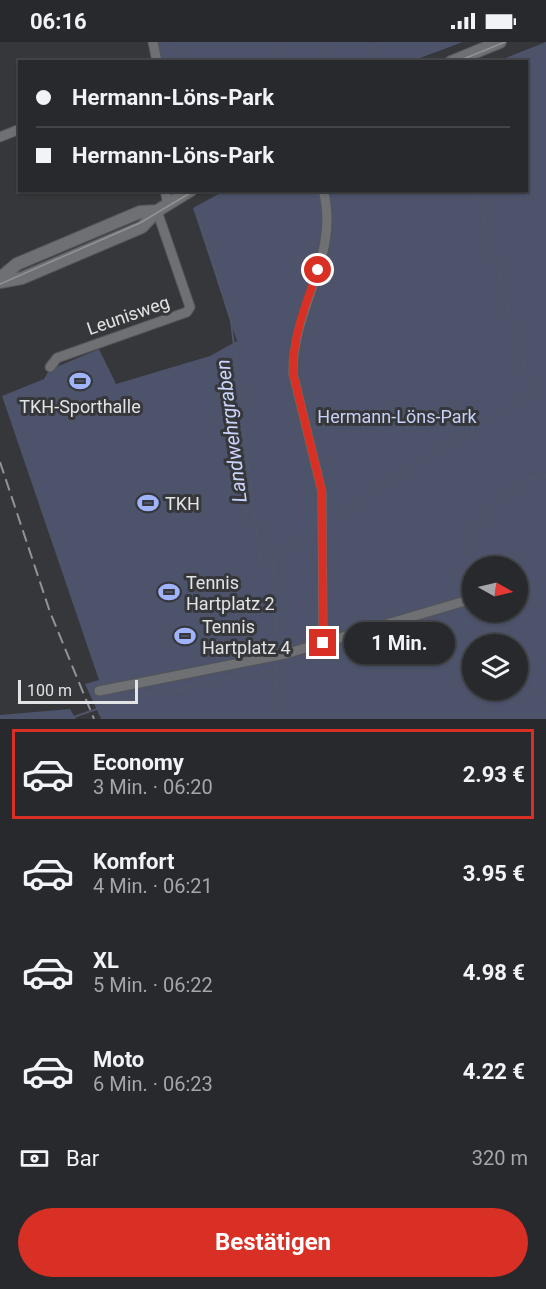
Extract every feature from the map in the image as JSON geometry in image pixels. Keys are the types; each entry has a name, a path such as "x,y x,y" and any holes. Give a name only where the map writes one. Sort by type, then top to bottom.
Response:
{"main road":[{"path":"456,60 500,42"},
{"path":"0,280 21,263 140,212 163,208 188,192"}],"street":[{"path":"153,42 157,60"},
{"path":"0,137 18,130"},
{"path":"163,208 165,192"},
{"path":"323,643 322,492 293,373 293,361 302,318 328,237 327,205 324,192"},
{"name":"Leunisweg","path":"50,367 57,358 187,312 190,307 163,208"},
{"path":"99,691 285,654 462,602"}],"green space":[{"path":"158,42 463,42 415,60 162,60"},
{"name":"Hermann-Löns-Park","path":"546,42 546,719 101,719 85,684 99,680 2,396 44,379 49,370 99,349 116,384 210,356 237,341 193,208 222,192 528,192 528,60 501,60"},
{"path":"70,709 76,719 0,719 0,715"}],"waterway":[{"name":"Landwehrgraben","path":"174,42 178,60"},
{"path":"282,51 288,42"},
{"path":"321,60 328,42"},
{"path":"368,56 378,42"},
{"path":"432,42 436,51"},
{"path":"477,192 532,394 488,421"},
{"name":"Landwehrgraben","path":"197,212 231,321 260,560 273,564 277,642"},
{"path":"423,462 473,430"},
{"path":"336,517 414,467"},
{"path":"469,556 473,537 493,508 520,485 530,479 546,476"},
{"path":"273,564 278,555 303,541 319,521"},
{"path":"485,622 488,634"},
{"name":"Landwehrgraben","path":"276,665 279,719"},
{"path":"68,719 120,701 276,669"},
{"path":"528,690 546,697"}],"tram line":[{"path":"461,60 505,42"},
{"path":"0,284 140,223 192,192"}],"railway":[{"path":"0,462 50,612 94,719"}],"place":[{"name":"TKH-Sporthalle","path":"80,381"},
{"name":"TKH","path":"148,503"},
{"name":"Tennis Hartplatz 2","path":"169,592"},
{"name":"Tennis Hartplatz 4","path":"185,636"}],"route":[{"path":"318,270 294,349 293,373 318,466 324,506 323,643"}]}
